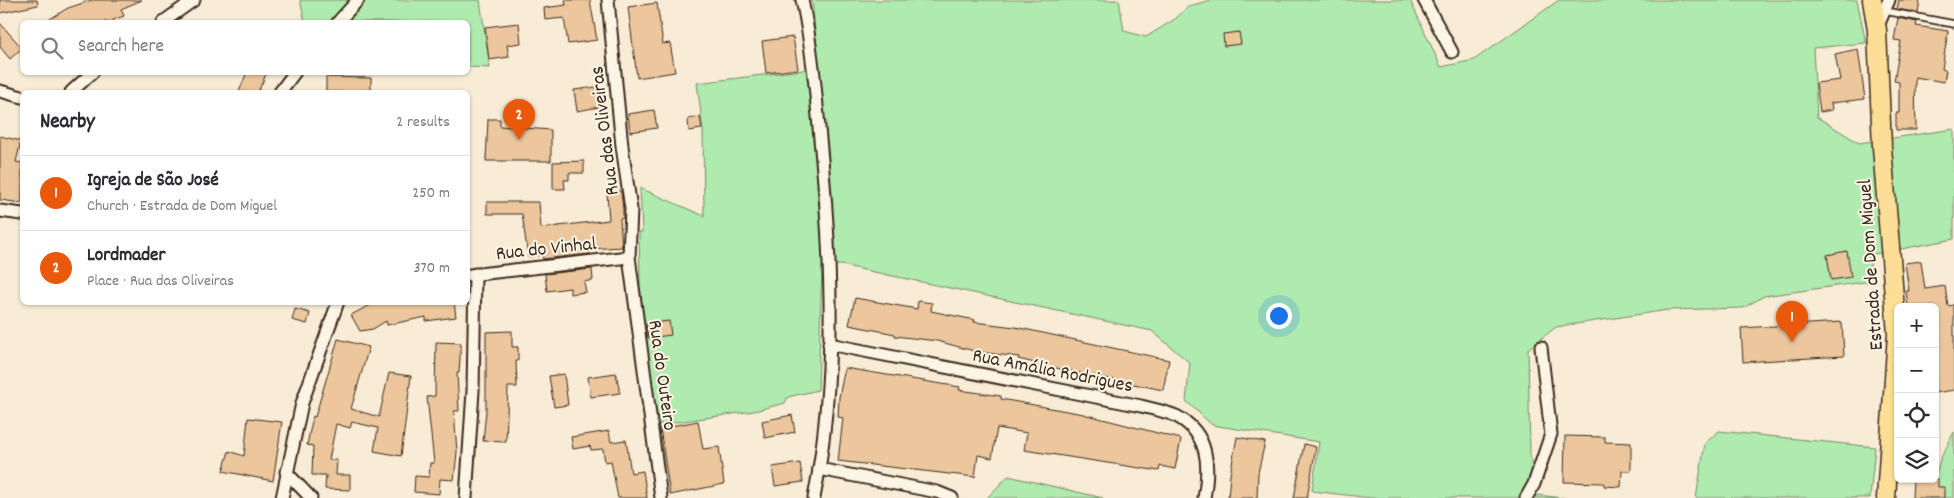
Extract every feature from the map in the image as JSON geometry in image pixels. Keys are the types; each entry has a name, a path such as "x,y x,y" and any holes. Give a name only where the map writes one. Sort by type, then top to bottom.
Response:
{"main road":[{"name":"Estrada de Dom Miguel","path":"1882,4 1877,30 1882,147 1897,334 1886,498"}],"street":[{"path":"166,20 194,0"},
{"path":"340,20 358,0"},
{"name":"Rua das Oliveiras","path":"608,0 622,146 631,209 629,257"},
{"path":"802,0 814,80 829,224 828,381 819,469 814,498"},
{"path":"1424,0 1452,52"},
{"path":"73,90 91,75"},
{"path":"282,90 293,75"},
{"path":"0,91 20,96"},
{"path":"0,211 20,214"},
{"name":"Rua do Vinhal","path":"471,275 629,257"},
{"name":"Rua do Outeiro","path":"629,257 661,498"},
{"path":"466,498 473,391 471,275"},
{"path":"282,498 302,403 337,305"},
{"name":"Rua Amália Rodrigues","path":"829,344 1141,406 1176,416 1195,430 1203,442 1208,462 1204,498"},
{"path":"1526,498 1534,484 1551,434 1541,347"},
{"path":"819,469 937,492 952,498"},
{"path":"286,472 311,498"}],"lane":[{"path":"1882,4 1954,24"}],"green space":[{"path":"300,0 480,0 490,68 470,67 470,20 305,20"},
{"path":"812,0 1119,0 1124,31 1146,37 1175,19 1189,6 1211,0 1410,0 1441,67 1474,60 1559,0 1857,0 1866,43 1813,48 1817,117 1859,143 1954,129 1954,239 1869,255 1872,281 1764,296 1743,308 1668,310 1556,327 1528,349 1530,454 1537,495 1564,498 1371,498 1312,491 1319,442 1212,425 1186,401 1190,363 1152,331 841,265 822,266 818,390 788,397 785,403 754,411 655,425 640,285 639,232 642,232 640,188 704,216 703,130 697,83 803,70 817,51"},
{"path":"1719,431 1875,447 1870,498 1696,498 1705,443"},
{"path":"1954,432 1954,498 1929,498 1933,483 1939,483 1940,460"},
{"path":"1008,476 1103,498 987,498"}],"building":[{"path":"0,0 37,0 38,5 0,13"},
{"path":"92,0 142,0 121,9 124,16 113,20 48,20 68,8"},
{"path":"565,0 590,0 597,40 568,44 564,18 545,20 544,8 566,5"},
{"path":"1899,0 1920,0 1918,13 1897,9"},
{"path":"657,3 663,44 670,43 675,72 637,78 628,7"},
{"path":"1898,18 1917,22 1916,26 1948,31 1942,69 1946,70 1944,82 1915,77 1916,130 1896,130 1896,113 1899,113 1899,82 1894,81 1901,41 1894,40"},
{"path":"0,23 20,46 20,50 10,59 0,47"},
{"path":"519,23 521,43 507,45 509,57 489,60 485,27"},
{"path":"1239,32 1241,44 1224,46 1223,34"},
{"path":"793,37 798,69 766,73 762,41"},
{"path":"1858,49 1865,99 1831,103 1832,110 1820,112 1816,83 1840,80 1835,54"},
{"path":"246,75 266,75 259,90 240,90"},
{"path":"326,77 371,78 371,90 326,90"},
{"path":"596,87 599,107 577,111 574,90"},
{"path":"654,110 657,128 630,132 628,114"},
{"path":"700,117 702,129 689,131 688,119"},
{"path":"488,119 500,119 500,126 551,130 551,161 486,161"},
{"path":"0,136 20,141 16,162 20,163 20,203 0,200"},
{"path":"584,161 584,173 569,173 569,180 564,180 565,189 553,189 553,162"},
{"path":"621,191 623,209 623,218 620,219 622,247 589,249 590,254 543,259 542,255 528,257 522,214 487,214 487,202 539,202 541,228 609,220 607,192"},
{"path":"1847,251 1851,277 1831,280 1827,255"},
{"path":"1921,261 1925,289 1945,286 1948,306 1954,305 1954,390 1939,392 1939,303 1908,303 1906,291 1909,291 1905,263"},
{"path":"592,269 593,280 584,282 586,292 570,294 570,288 547,291 545,274"},
{"path":"855,298 917,309 918,301 932,303 931,311 975,320 974,322 1015,327 1169,360 1163,390 1051,367 1050,371 1034,368 1035,363 1018,359 1019,357 978,352 937,341 895,336 895,334 849,325"},
{"path":"454,305 456,317 426,321 426,317 387,325 386,321 373,329 360,331 351,315 368,306"},
{"path":"295,309 310,313 307,324 292,320"},
{"path":"669,321 671,335 648,338 646,324"},
{"path":"1842,322 1844,356 1743,362 1741,328"},
{"path":"512,331 512,347 518,347 518,361 516,361 517,387 508,387 506,442 483,441 486,411 486,332"},
{"path":"338,339 369,347 351,409 379,417 389,373 411,376 401,456 374,451 378,428 352,422 350,428 336,424 329,460 337,460 336,475 350,475 350,490 325,489 326,475 312,475 313,446 307,445 313,416 315,417"},
{"path":"436,342 461,343 459,373 457,373 459,411 454,411 457,452 454,480 440,479 439,494 414,492 415,476 429,477 430,463 434,463 427,397 435,396"},
{"path":"845,368 960,387 959,390 1001,396 1001,399 1083,414 1181,439 1175,469 1160,466 1159,471 1024,450 1027,433 997,428 992,458 978,455 975,477 838,461 843,418 838,417 839,397"},
{"path":"616,373 620,393 591,397 588,377"},
{"path":"564,374 568,405 554,407 549,376"},
{"path":"792,415 795,432 765,438 762,421"},
{"path":"248,418 282,422 273,481 223,471 229,451 244,456"},
{"path":"698,421 703,449 719,447 724,484 670,495 660,428"},
{"path":"609,431 611,442 626,440 631,473 643,471 647,498 618,498 611,461 605,462 603,449 591,450 590,446 573,449 571,437"},
{"path":"1565,436 1605,437 1605,442 1631,443 1631,471 1622,471 1621,487 1604,486 1604,483 1564,482"},
{"path":"1237,437 1265,442 1258,473 1257,498 1228,498"},
{"path":"1304,444 1316,447 1307,498 1294,498"},
{"path":"800,463 803,482 775,486 772,467"},
{"path":"1913,483 1938,483 1938,487 1944,487 1944,498 1912,498"}],"place":[{"name":"Lordmader","path":"519,140"},
{"name":"Igreja de São José","path":"1792,342"}]}
